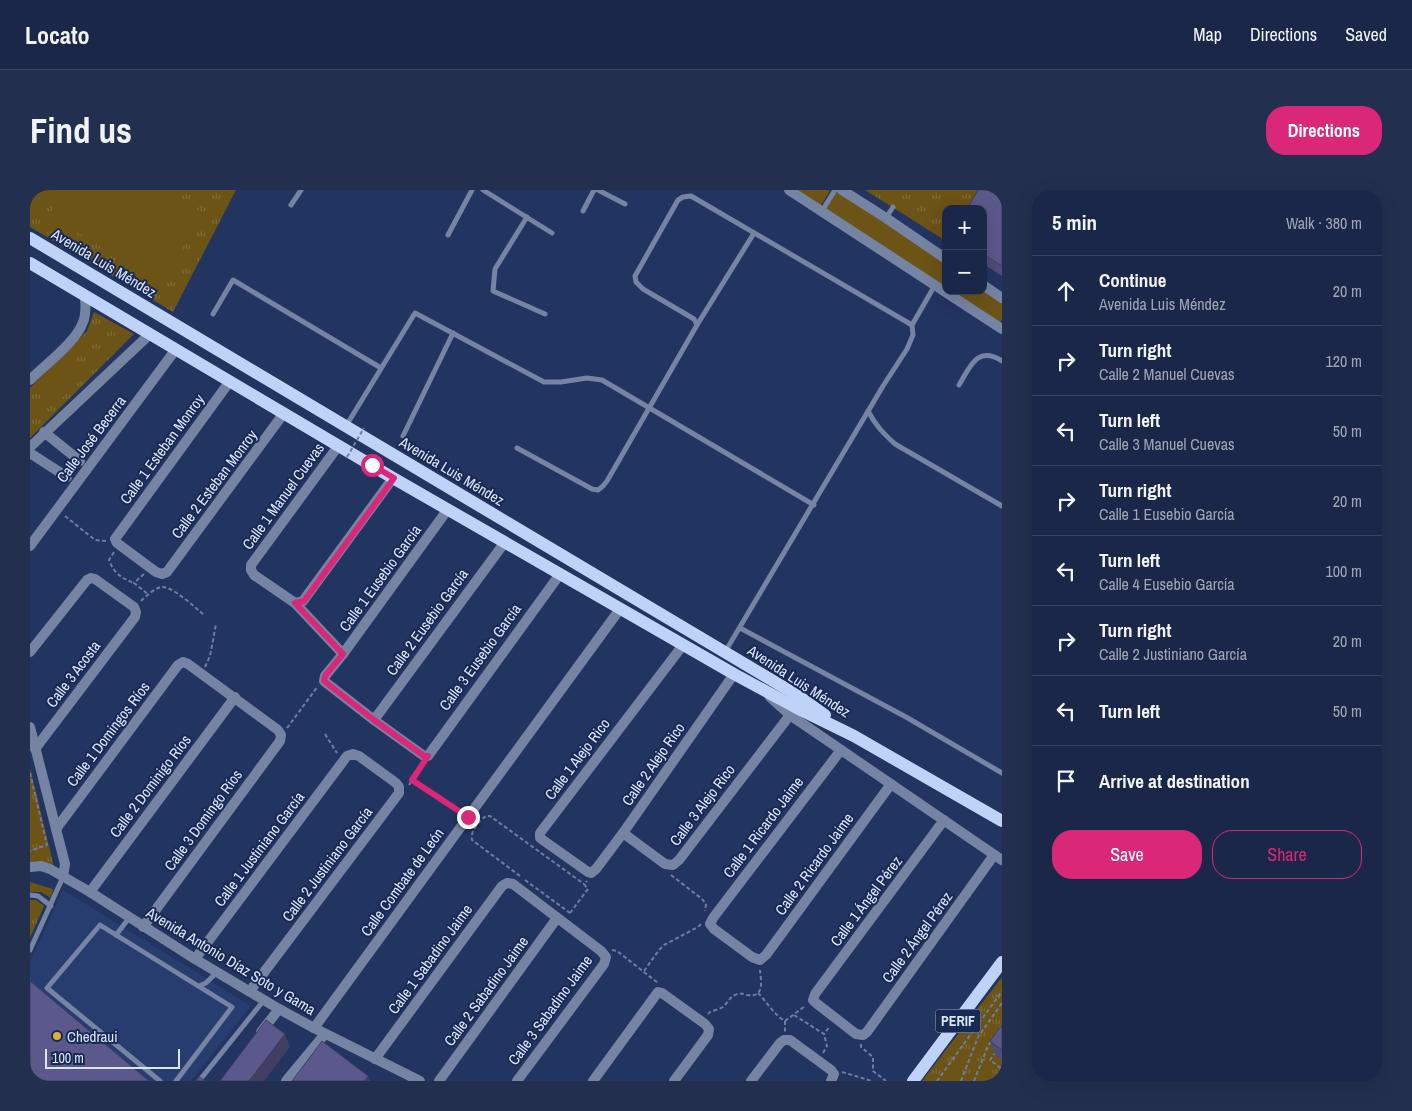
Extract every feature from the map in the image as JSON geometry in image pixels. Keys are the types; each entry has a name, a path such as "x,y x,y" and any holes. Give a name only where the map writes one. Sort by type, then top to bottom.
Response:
{"main road":[{"name":"Avenida Luis Méndez","path":"30,238 800,697 854,736"},
{"name":"Avenida Luis Méndez","path":"30,263 394,478 759,689 854,736 1002,821"},
{"name":"PERIF","path":"913,1081 1002,962"}],"street":[{"path":"789,190 1001,326"},
{"path":"842,190 942,256"},
{"path":"987,288 1002,298"},
{"path":"30,380 79,331 84,322 86,310 85,295"},
{"path":"30,447 150,334"},
{"name":"Calle José Becerra","path":"30,546 176,349"},
{"name":"Calle 1 Esteban Monroy","path":"118,540 230,381"},
{"name":"Calle 2 Esteban Monroy","path":"151,568 162,574 167,572 284,413"},
{"path":"44,432 80,461"},
{"name":"Calle 1 Manuel Cuevas","path":"295,603 254,575 251,570 251,564 338,445"},
{"path":"30,453 67,477"},
{"path":"295,603 304,601 394,478"},
{"name":"Calle 1 Eusebio García","path":"325,676 448,509"},
{"path":"118,540 151,568"},
{"name":"Calle 2 Eusebio García","path":"374,720 505,542"},
{"name":"Calle 3 Eusebio García","path":"426,756 560,574"},
{"path":"30,652 86,580 91,578 96,579 135,613"},
{"path":"295,603 343,654"},
{"name":"Calle Combate de León","path":"314,1028 620,609"},
{"name":"Calle 3 Acosta","path":"35,750 135,613"},
{"name":"Calle 1 Alejo Rico","path":"596,869 591,873 588,872 540,838 540,833 683,645"},
{"name":"Calle 1 Domingos Ríos","path":"56,829 178,665 183,662 202,674"},
{"path":"202,674 235,697 280,733"},
{"name":"Calle 2 Alejo Rico","path":"596,869 734,674"},
{"path":"325,676 324,681 374,720 426,756"},
{"name":"Avenida Luis Méndez","path":"759,689 790,715 998,857"},
{"name":"Calle 2 Dominigo Ríos","path":"90,892 235,697"},
{"name":"Calle 3 Alejo Rico","path":"623,833 665,864 673,866 790,715"},
{"path":"30,727 65,864 63,878"},
{"name":"Calle 3 Domingo Ríos","path":"142,927 280,741 280,733"},
{"name":"Calle 1 Ricardo Jaime","path":"706,923 713,918 841,750"},
{"path":"345,759 353,754 359,756 396,783 399,787 399,793"},
{"name":"Calle 1 Justiniano García","path":"195,959 345,759"},
{"name":"Calle 2 Ricardo Jaime","path":"760,960 766,955 891,784"},
{"name":"Calle 2 Justiniano García","path":"250,992 399,793"},
{"name":"Calle 1 Ángel Pérez","path":"813,1000 815,994 944,820"},
{"name":"Calle 2 Ángel Pérez","path":"863,1035 998,857"},
{"name":"Avenida Antonio Díaz Soto y Gama","path":"30,867 41,866 50,869 279,1009 420,1081"},
{"name":"Calle 1 Sabadino Jaime","path":"375,1059 502,886 507,883 513,884 560,920"},
{"path":"560,920 601,950 606,957"},
{"name":"Calle 2 Sabadino Jaime","path":"439,1081 560,920"},
{"path":"706,923 752,957 760,960"},
{"name":"Calle 3 Sabadino Jaime","path":"517,1081 604,964 606,957"},
{"path":"593,1081 658,992 701,1022 709,1030 708,1035 674,1081"},
{"path":"813,1000 856,1034 863,1035"},
{"path":"253,1042 279,1009"},
{"path":"286,1081 325,1034"},
{"path":"751,1081 784,1040 790,1040 818,1061 833,1077"}],"lane":[{"path":"291,205 301,190"},
{"path":"448,235 472,190"},
{"path":"484,190 552,233"},
{"path":"582,211 594,190"},
{"path":"598,190 626,204"},
{"path":"822,211 834,190"},
{"path":"697,325 694,319 643,289 636,282 635,276 678,200 691,196 912,325"},
{"path":"886,218 893,207"},
{"path":"526,217 495,269 493,291 545,314"},
{"path":"517,448 592,489 598,490 603,486 697,325 754,233"},
{"path":"213,314 233,280 381,368"},
{"path":"725,652 814,505 868,411 907,349 913,335 912,325 935,285"},
{"path":"346,426 415,313 544,382 561,382 587,378 602,380 814,505"},
{"path":"403,436 453,333"},
{"path":"959,385 979,356 989,356 1002,361"},
{"path":"868,411 882,433 895,444 1002,506"},
{"path":"740,628 906,717 1002,773"},
{"path":"30,950 63,878"},
{"path":"30,895 38,896 51,906"},
{"path":"116,935 129,918"},
{"path":"160,1081 47,988 100,925 232,1007 176,1081"},
{"path":"198,986 206,983 217,972"},
{"path":"199,1081 264,999"}],"path":[{"path":"347,456 364,428"},
{"path":"57,510 95,540 118,540 109,560 118,576 134,583 148,595"},
{"path":"134,583 151,568"},
{"path":"135,613 148,595 159,588 166,587 204,615"},
{"path":"202,674 209,661 216,624"},
{"path":"280,733 325,676"},
{"path":"325,734 345,759"},
{"path":"399,793 406,789 426,756"},
{"path":"30,774 47,845 30,851"},
{"path":"412,780 468,817"},
{"path":"560,920 570,913 588,889 584,884 490,816 483,817 473,830 472,840 570,913"},
{"path":"644,971 664,945 706,923 706,904 672,876 665,864"},
{"path":"584,884 596,869"},
{"path":"606,957 611,950 614,950 657,981 659,985 658,992"},
{"path":"701,1022 710,1012 724,1006 736,994 741,993 754,996 758,993 761,987 760,960"},
{"path":"937,1081 1002,991"},
{"path":"758,993 777,1016 787,1021 813,1000"},
{"path":"960,1081 978,1037 1002,1003"},
{"path":"794,1015 824,1034"},
{"path":"818,1061 826,1046 824,1034 836,1018"},
{"path":"974,1081 988,1046 1002,1025"},
{"path":"863,1035 861,1047 873,1057 873,1071 886,1081"},
{"path":"998,1049 990,1060 1002,1069"},
{"path":"833,1077 843,1072 872,1081"}],"shaded area":[{"path":"63,890 251,1006 191,1081 30,1081 30,962"}],"green space":[{"path":"30,190 236,190 173,312 30,227"},
{"path":"30,190 45,190 30,212"},
{"path":"64,190 163,190 203,213 163,282 49,216"},
{"path":"793,190 828,190 830,191 820,207"},
{"path":"835,190 838,190 942,256 942,286 823,209"},
{"path":"865,190 991,190 982,205 942,205 942,238"},
{"path":"987,288 1002,298 1002,320 998,324 955,295 987,295"},
{"path":"94,312 134,334 30,438 30,388 87,331"},
{"path":"67,360 84,377 56,404 39,387"},
{"path":"30,768 54,867 35,861 30,863"},
{"path":"36,802 45,841 30,844 30,803"},
{"path":"30,882 53,889 51,898 41,892 30,892"},
{"path":"30,900 36,900 44,906 30,938"},
{"path":"1002,977 1002,1081 922,1081"}],"building":[{"path":"978,190 1002,190 1002,266 987,257 987,205 969,205"},
{"name":"Chedraui","path":"30,981 149,1081 30,1081"},
{"path":"266,1020 285,1034 249,1081 220,1081"},
{"path":"1002,1025 1002,1050 990,1041"},
{"path":"322,1041 368,1076 365,1081 292,1081"},
{"path":"200,1077 205,1081 197,1081"}],"place":[{"name":"Chedraui","path":"57,1036"}],"route":[{"path":"372,465 394,478 304,601 295,603 343,654 325,676 324,681 374,720 424,756 428,756 412,780 468,817"}]}
